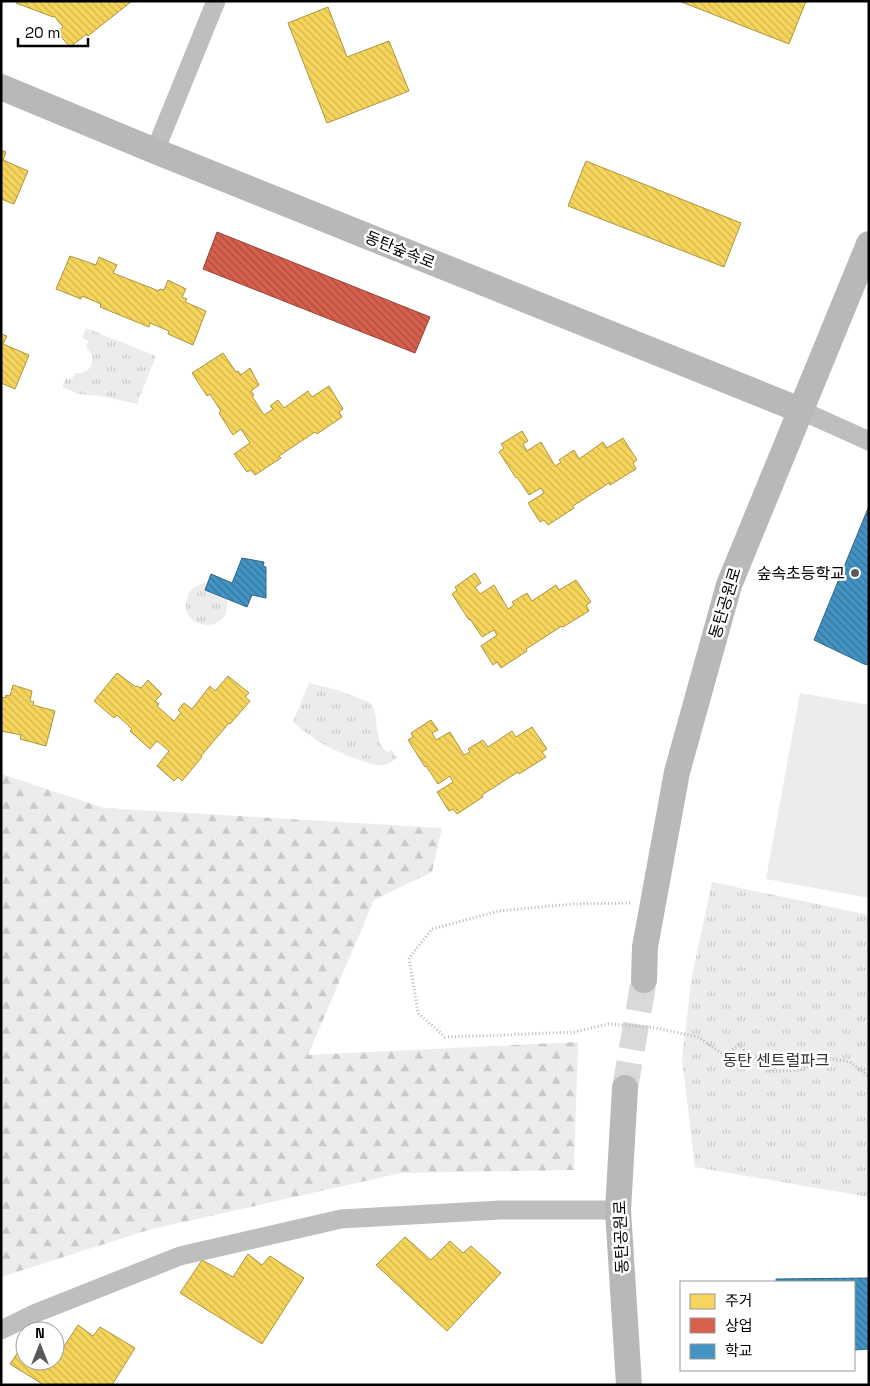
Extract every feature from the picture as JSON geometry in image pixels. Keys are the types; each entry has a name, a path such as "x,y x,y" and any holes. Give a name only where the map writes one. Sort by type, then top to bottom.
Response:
{"street":[{"path":"155,151 216,1"},
{"name":"동탄숲속로","path":"1,87 155,151 800,410"},
{"name":"동탄공원로","path":"644,980 645,947 677,772 729,585 869,244"},
{"path":"800,410 869,441"},
{"name":"동탄공원로","path":"625,1088 618,1210 628,1385"},
{"path":"1,1330 36,1313 180,1256 341,1219 500,1210 618,1210"}],"path":[{"path":"653,902 574,904 499,911 432,929 410,958 418,1013 445,1037 574,1032 608,1024 651,1027 698,1037 724,1055 739,1045 767,1072 799,1070 826,1058 850,1062 869,1077"}],"green space":[{"path":"86,328 156,356 137,404 101,396 79,394 62,387 66,378 72,379 75,373 86,371 91,366 92,355 86,347 88,341 82,338"},
{"path":"207,583 205,590 227,599 226,611 221,619 214,624 205,625 190,617 186,609 187,598 192,589"},
{"path":"309,683 337,690 371,703 374,708 380,742 387,752 392,750 397,758 384,765 363,761 323,744 293,722"},
{"path":"800,693 869,705 869,898 766,879"},
{"path":"1,774 104,808 442,828 432,872 374,900 308,1055 578,1042 574,1170 401,1173 148,1230 1,1277"},
{"name":"동탄 센트럴파크","path":"712,882 869,915 869,1197 695,1167 682,1059 691,981"}],"building: 주거":[{"path":"17,1 132,1 88,36 87,34 70,47 57,32 63,27 54,16 16,3"},
{"path":"679,1 806,1 789,44"},
{"path":"328,7 347,57 389,41 409,91 327,123 288,23"},
{"path":"1,150 6,152 3,160 28,171 14,204 1,199"},
{"path":"586,161 741,223 724,267 568,206"},
{"path":"70,256 96,265 99,257 117,265 113,273 159,291 160,289 164,290 168,280 186,289 182,297 187,299 185,302 206,311 193,345 168,334 169,331 150,323 149,327 100,307 101,304 82,296 81,299 56,289"},
{"path":"1,334 7,336 3,344 29,355 15,389 1,383"},
{"path":"223,353 236,372 238,371 241,375 250,368 259,385 251,391 254,395 252,396 264,415 273,409 270,406 278,400 284,408 308,391 312,397 329,386 343,409 339,412 342,417 279,456 281,458 255,475 251,470 247,472 234,454 250,443 241,429 233,435 210,394 207,396 192,373"},
{"path":"522,431 528,441 523,444 527,451 541,442 555,466 561,462 559,460 574,450 579,459 603,442 607,448 623,438 637,460 633,463 636,469 610,485 609,483 548,525 544,520 540,522 528,503 544,493 541,488 529,495 499,452 504,448 501,444"},
{"path":"475,573 481,583 475,587 480,594 494,585 508,609 514,605 512,602 527,593 532,601 556,585 559,590 576,580 591,602 586,605 589,611 526,649 527,651 501,668 497,662 493,665 481,646 497,635 494,630 482,637 452,594 457,590 455,587"},
{"path":"117,673 136,687 141,688 148,680 162,694 155,701 159,704 157,706 174,721 181,713 178,710 184,703 192,709 210,686 215,691 228,676 249,693 245,697 250,701 229,723 182,781 178,777 174,781 157,766 169,751 157,741 150,749 130,731 132,729 117,715 114,718 94,701"},
{"path":"13,685 32,691 30,701 34,702 33,705 55,711 46,746 20,739 21,735 1,731 1,697 10,696"},
{"path":"431,720 438,730 432,733 436,740 450,732 464,755 470,752 468,749 483,740 488,747 512,731 516,737 532,727 547,749 542,752 546,757 482,795 483,797 457,814 453,809 449,811 437,792 453,782 450,776 438,784 408,740 413,737 411,733"},
{"path":"405,1237 431,1260 450,1241 463,1253 471,1246 501,1273 447,1331 376,1265"},
{"path":"248,1254 262,1265 270,1256 304,1278 262,1344 180,1293 202,1260 233,1277"},
{"path":"78,1325 93,1336 100,1327 135,1348 112,1385 44,1385 21,1371 65,1371 65,1345"},
{"path":"15,1357 15,1367 10,1364"}],"building: 상업":[{"path":"217,232 430,317 415,353 203,269"}],"building: 학교":[{"name":"숲속초등학교","path":"869,506 869,665 814,640"},
{"path":"242,558 264,562 263,566 266,567 266,598 252,595 247,607 205,590 211,574 232,583"},
{"path":"869,1278 869,1349 855,1350 855,1281 776,1281 776,1279"}],"tunnel":[{"path":"625,1088 644,980"}],"place":[{"name":"숲속초등학교","path":"855,573"}]}
